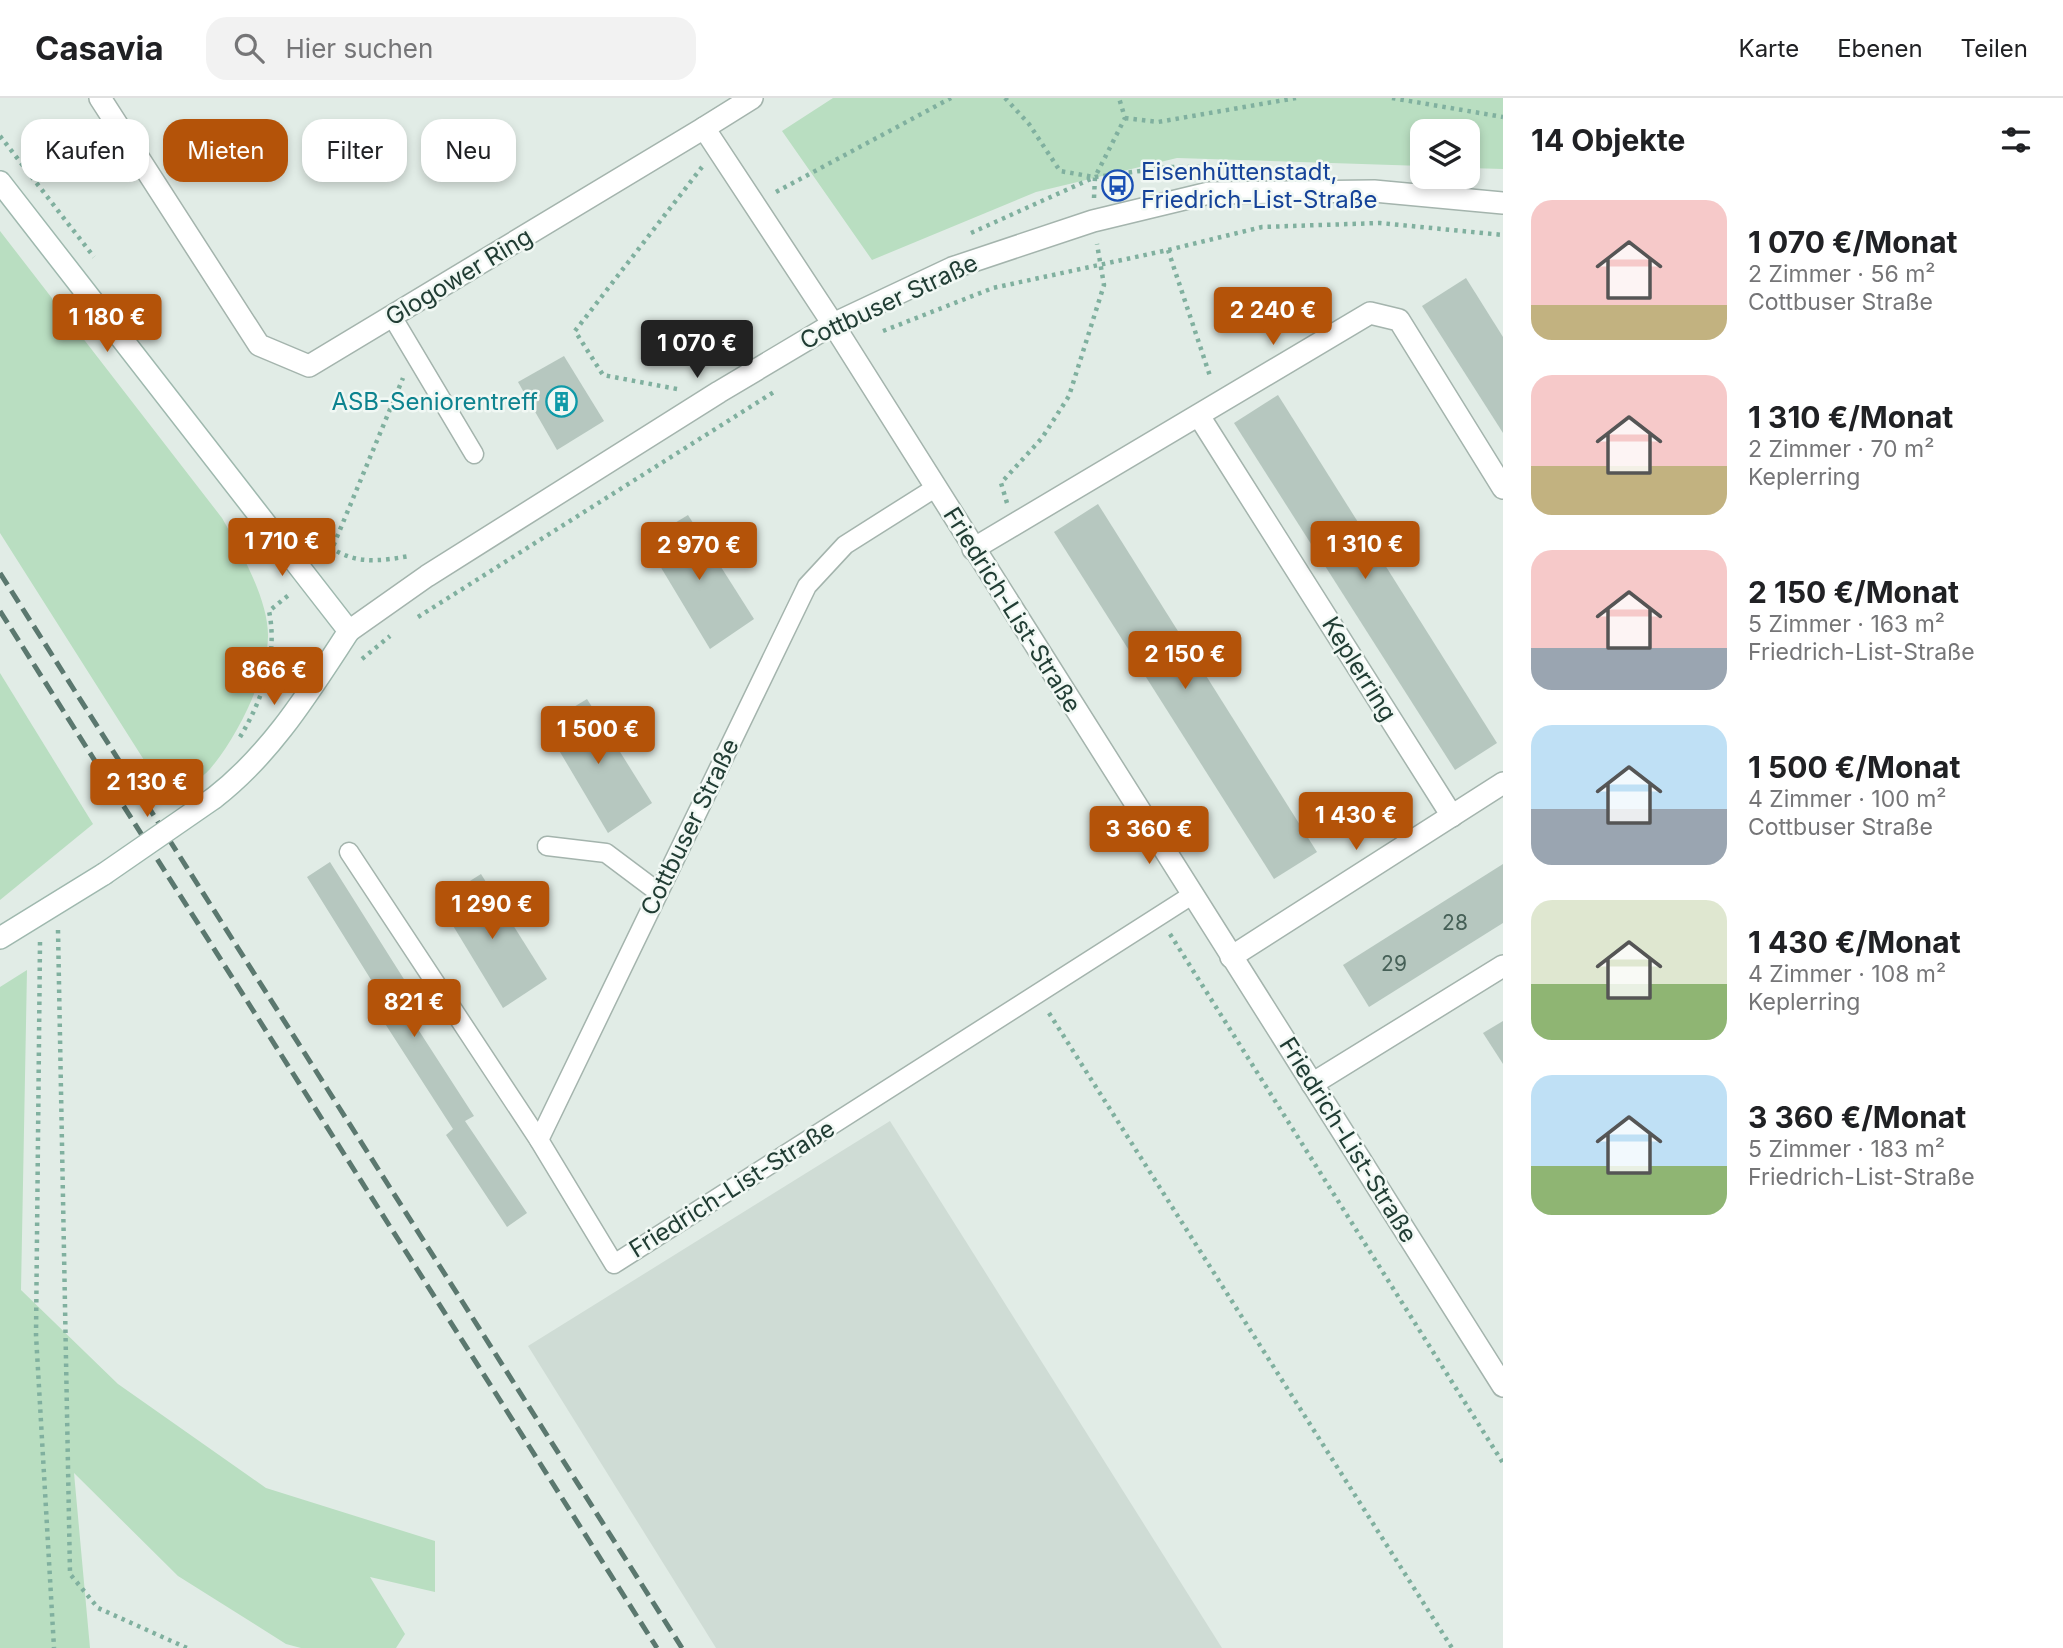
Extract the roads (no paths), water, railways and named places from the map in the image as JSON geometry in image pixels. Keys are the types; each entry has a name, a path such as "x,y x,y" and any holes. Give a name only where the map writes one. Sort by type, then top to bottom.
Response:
{"street":[{"name":"Glogower Ring","path":"100,98 259,345 309,366 752,98"},
{"path":"704,128 833,324"},
{"path":"0,182 349,631 293,717 242,777 104,874 0,938"},
{"name":"Cottbuser Straße","path":"349,631 439,569 719,392 833,324 952,268 1093,221 1209,193 1374,191 1503,203"},
{"path":"973,549 1370,313 1398,320 1503,488"},
{"name":"Friedrich-List-Straße","path":"833,324 1503,1385"},
{"name":"Keplerring","path":"1199,415 1452,816"},
{"path":"1231,957 1503,783"},
{"path":"1312,1084 1503,966"}],"lane":[{"path":"393,317 474,454"},
{"name":"Cottbuser Straße","path":"539,1140 807,586 845,545 935,488"},
{"path":"547,846 606,852 658,892"},
{"name":"Friedrich-List-Straße","path":"349,852 539,1140 614,1264 1192,895"}],"railway":[{"path":"0,573 682,1648"},
{"path":"0,611 657,1648"}],"place":[{"name":"Eisenhüttenstadt, Friedrich-List-Straße","path":"1118,186"},
{"name":"ASB-Seniorentreff","path":"561,402"}]}
